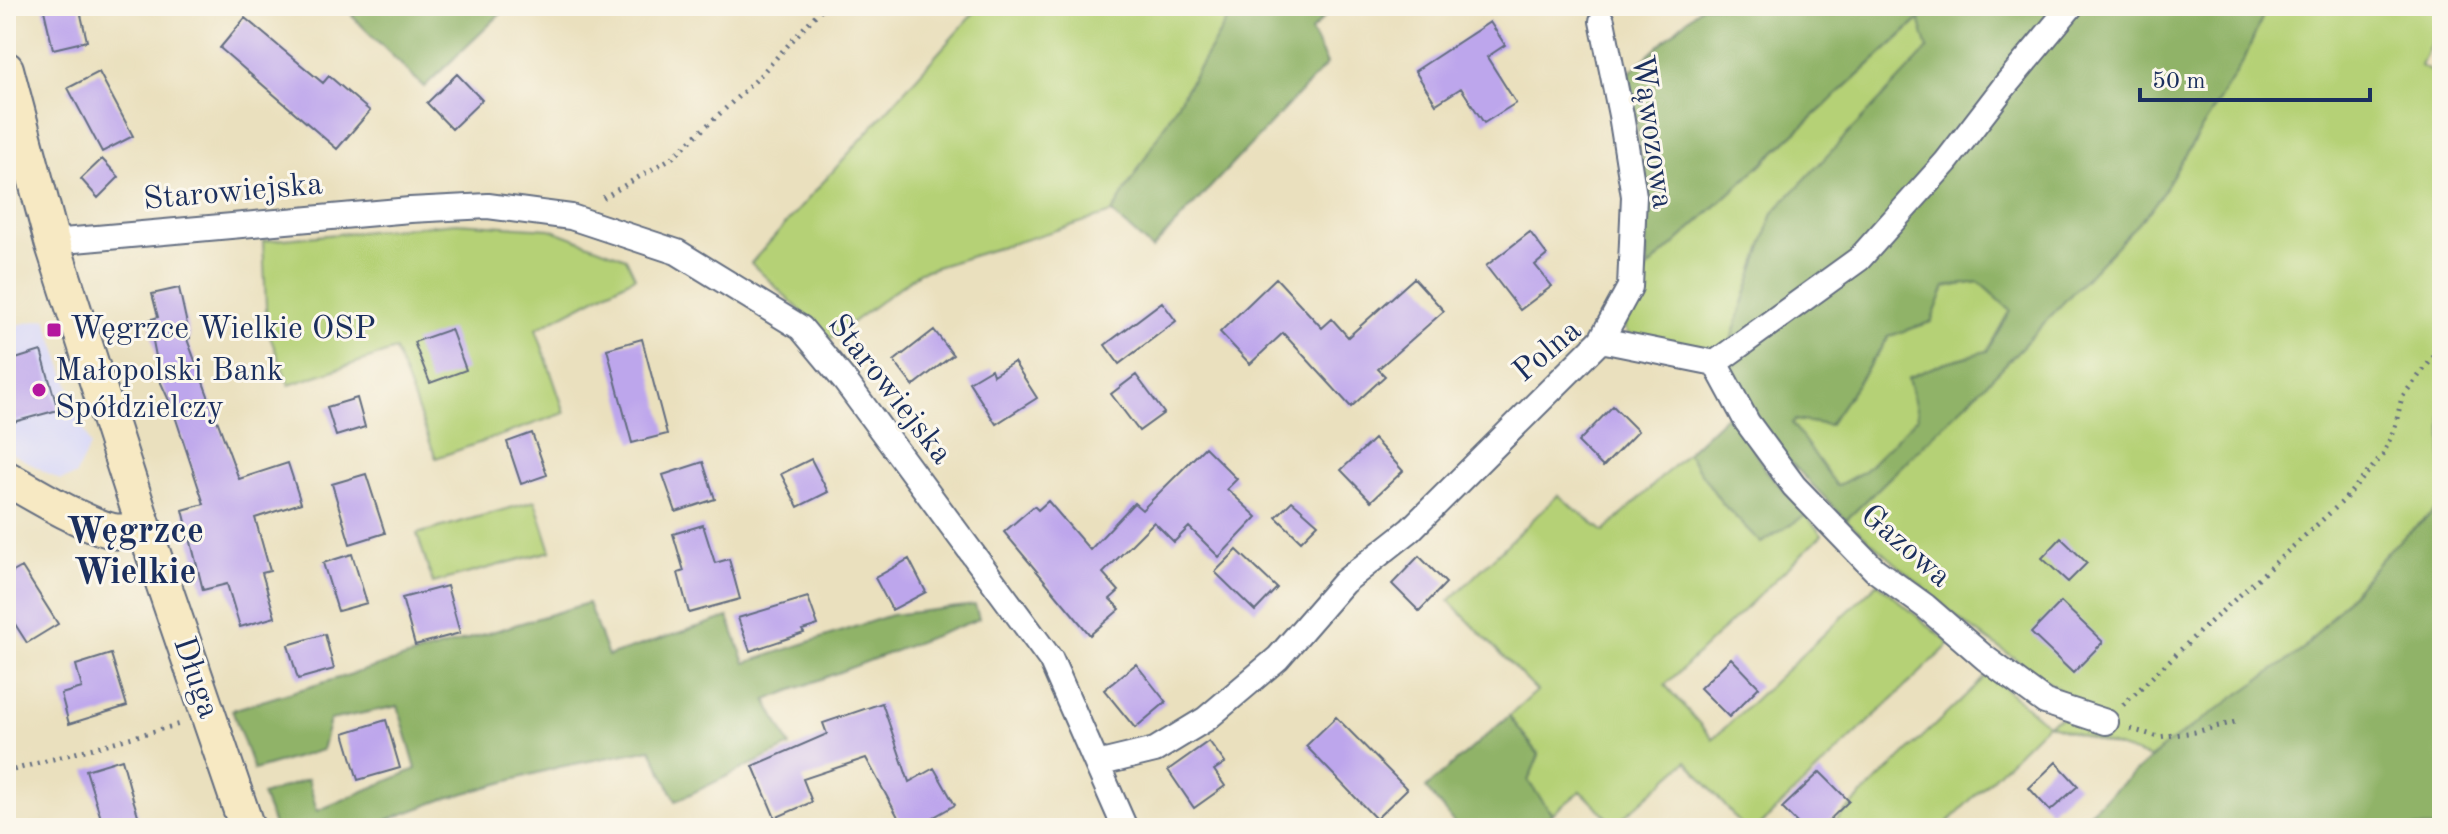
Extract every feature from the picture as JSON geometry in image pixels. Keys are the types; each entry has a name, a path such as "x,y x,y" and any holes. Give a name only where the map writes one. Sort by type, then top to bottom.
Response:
{"street":[{"path":"1715,363 1859,259 1946,162 2071,6"},
{"name":"Wąwozowa","path":"1601,340 1630,287 1634,196 1602,21"},
{"name":"Długa","path":"6,69 52,242 144,527 247,828"},
{"name":"Starowiejska","path":"52,242 410,210 488,206 571,217 677,252 801,328 845,381 1051,660 1087,735 1125,828"},
{"name":"Polna","path":"1097,764 1155,750 1206,719 1278,658 1344,582 1410,530 1601,340 1715,363"},
{"name":"Gazowa","path":"1715,363 1747,422 1794,486 1875,570 2045,702 2106,722"},
{"path":"6,478 113,531 144,527"}],"path":[{"path":"571,217 673,157 755,81 824,6"},
{"path":"2106,722 2343,501 2383,455 2395,427 2402,397 2442,346"},
{"path":"6,772 208,716"},
{"path":"2106,722 2159,737 2235,722"}],"shaded area":[{"path":"46,319 90,446 75,476 60,480 6,450 6,327"}],"green space":[{"path":"362,6 509,6 424,87 352,16"},
{"path":"980,6 1236,6 1112,213 920,272 830,339 751,263"},
{"path":"1236,6 1335,6 1311,31 1327,64 1152,249 1112,213"},
{"path":"1702,6 2267,6 2244,60 2154,206 1998,372 1846,520 1772,443 1725,358 1773,213 1928,49 1919,19 1647,269 1643,168 1629,73","holes":["1979,282 2010,310 1987,351 1943,363 1908,378 1918,417 1863,472 1837,486 1792,423 1795,420 1829,425 1889,336 1931,322 1945,287"]},
{"path":"2267,6 2442,6 2442,18 2421,66 2442,78 2442,505 2390,549 2304,649 2150,758 2047,724 2084,707 1964,623 1846,520 1998,372 2154,206 2244,60"},
{"path":"1920,19 1929,49 1773,213 1725,358 1633,340 1624,327 1647,269"},
{"path":"456,223 550,229 626,258 635,277 536,329 565,413 436,458 395,350 289,385 267,329 263,241"},
{"path":"1979,282 2011,310 1987,351 1943,363 1908,378 1919,417 1863,472 1837,486 1791,423 1795,420 1829,425 1890,336 1931,322 1945,287"},
{"path":"1730,412 1765,469 1806,515 1761,543 1722,503 1687,453"},
{"path":"1687,453 1722,503 1761,543 1806,515 1822,535 1665,685 1713,739 1878,583 1950,644 1757,828 1744,828 1687,761 1615,825 1581,791 1552,814 1528,781 1539,754 1509,716 1537,691 1449,601 1558,495 1604,532"},
{"path":"535,501 551,551 433,583 417,534"},
{"path":"2442,505 2442,828 2071,828 2165,746 2304,649 2390,549"},
{"path":"588,603 608,656 728,617 745,663 891,615 975,605 979,619 766,700 790,746 676,801 651,749 559,767 444,799 365,828 275,828 262,795 308,779 317,811 416,769 398,706 330,720 322,750 254,770 232,710"},
{"path":"1988,674 2047,724 1946,824 1950,828 1828,828"},
{"path":"1509,716 1539,755 1528,781 1552,814 1535,828 1458,828 1426,788"}],"building":[{"path":"43,6 79,6 87,41 53,49"},
{"path":"245,18 323,83 329,76 370,111 337,149 220,48"},
{"path":"1490,22 1505,45 1487,57 1516,103 1484,123 1461,88 1436,104 1415,71"},
{"path":"99,72 133,136 102,152 68,88"},
{"path":"457,74 482,100 452,129 427,103"},
{"path":"102,159 119,177 98,198 81,179"},
{"path":"1530,232 1547,255 1535,265 1552,286 1520,310 1486,266"},
{"path":"1276,278 1322,328 1332,319 1348,337 1414,278 1444,311 1378,369 1385,376 1351,407 1283,333 1250,364 1220,332"},
{"path":"179,288 190,338 187,339 239,479 288,463 301,503 255,518 270,571 262,573 275,617 240,627 227,584 203,590 183,510 204,504 161,383 149,320 158,317 152,294"},
{"path":"1162,302 1176,321 1119,364 1105,345"},
{"path":"451,329 466,370 430,383 414,342"},
{"path":"934,330 953,355 913,386 894,361"},
{"path":"642,339 667,434 632,443 607,349"},
{"path":"41,351 58,410 10,423 6,410 6,362"},
{"path":"1014,362 1037,398 996,424 969,382 991,369 993,375"},
{"path":"1136,375 1164,413 1139,431 1111,394"},
{"path":"357,398 365,427 336,436 327,407"},
{"path":"1613,406 1638,431 1603,467 1578,442"},
{"path":"532,433 547,475 521,484 507,442"},
{"path":"1374,439 1403,471 1371,501 1341,470"},
{"path":"1205,447 1237,479 1227,489 1257,517 1219,557 1189,527 1174,542 1154,522 1103,573 1119,591 1110,599 1120,609 1090,635 1004,532 1034,506 1038,510 1048,501 1090,550 1134,503 1142,510"},
{"path":"811,459 828,492 798,507 781,474"},
{"path":"703,462 715,499 676,512 663,475"},
{"path":"366,474 385,533 350,544 332,484"},
{"path":"1292,501 1318,524 1301,541 1276,517"},
{"path":"703,525 715,563 729,559 740,599 689,613 678,573 684,571 673,534"},
{"path":"2061,538 2087,563 2068,582 2042,558"},
{"path":"1237,550 1277,588 1255,611 1215,572"},
{"path":"352,554 367,603 338,611 323,563"},
{"path":"1419,556 1446,583 1419,611 1392,584"},
{"path":"909,559 926,592 892,610 875,578"},
{"path":"22,567 58,624 27,643 6,610 6,576"},
{"path":"447,586 460,633 415,645 402,598"},
{"path":"808,597 818,625 802,630 804,633 750,651 738,618"},
{"path":"2061,602 2103,642 2073,673 2031,633"},
{"path":"325,634 334,669 298,679 288,645"},
{"path":"111,654 127,706 69,724 61,694 82,688 76,665"},
{"path":"1731,658 1759,687 1729,717 1700,688"},
{"path":"1136,664 1166,702 1135,728 1104,690"},
{"path":"882,703 909,782 934,768 955,805 927,821 930,828 904,828 866,758 803,779 812,802 775,818 753,766 827,734 823,723"},
{"path":"1336,717 1407,789 1376,819 1306,746"},
{"path":"386,720 400,768 358,780 344,733"},
{"path":"1209,741 1225,763 1214,770 1225,786 1194,808 1168,770"},
{"path":"122,759 142,828 104,828 86,770"},
{"path":"2056,762 2078,786 2050,811 2029,788"},
{"path":"1820,772 1849,801 1821,828 1802,828 1782,808"}],"place":[{"name":"Węgrzce Wielkie OSP","path":"54,330"},
{"name":"Małopolski Bank Spółdzielczy","path":"39,390"}],"district":[{"name":"Węgrzce Wielkie","path":"135,554"}]}
